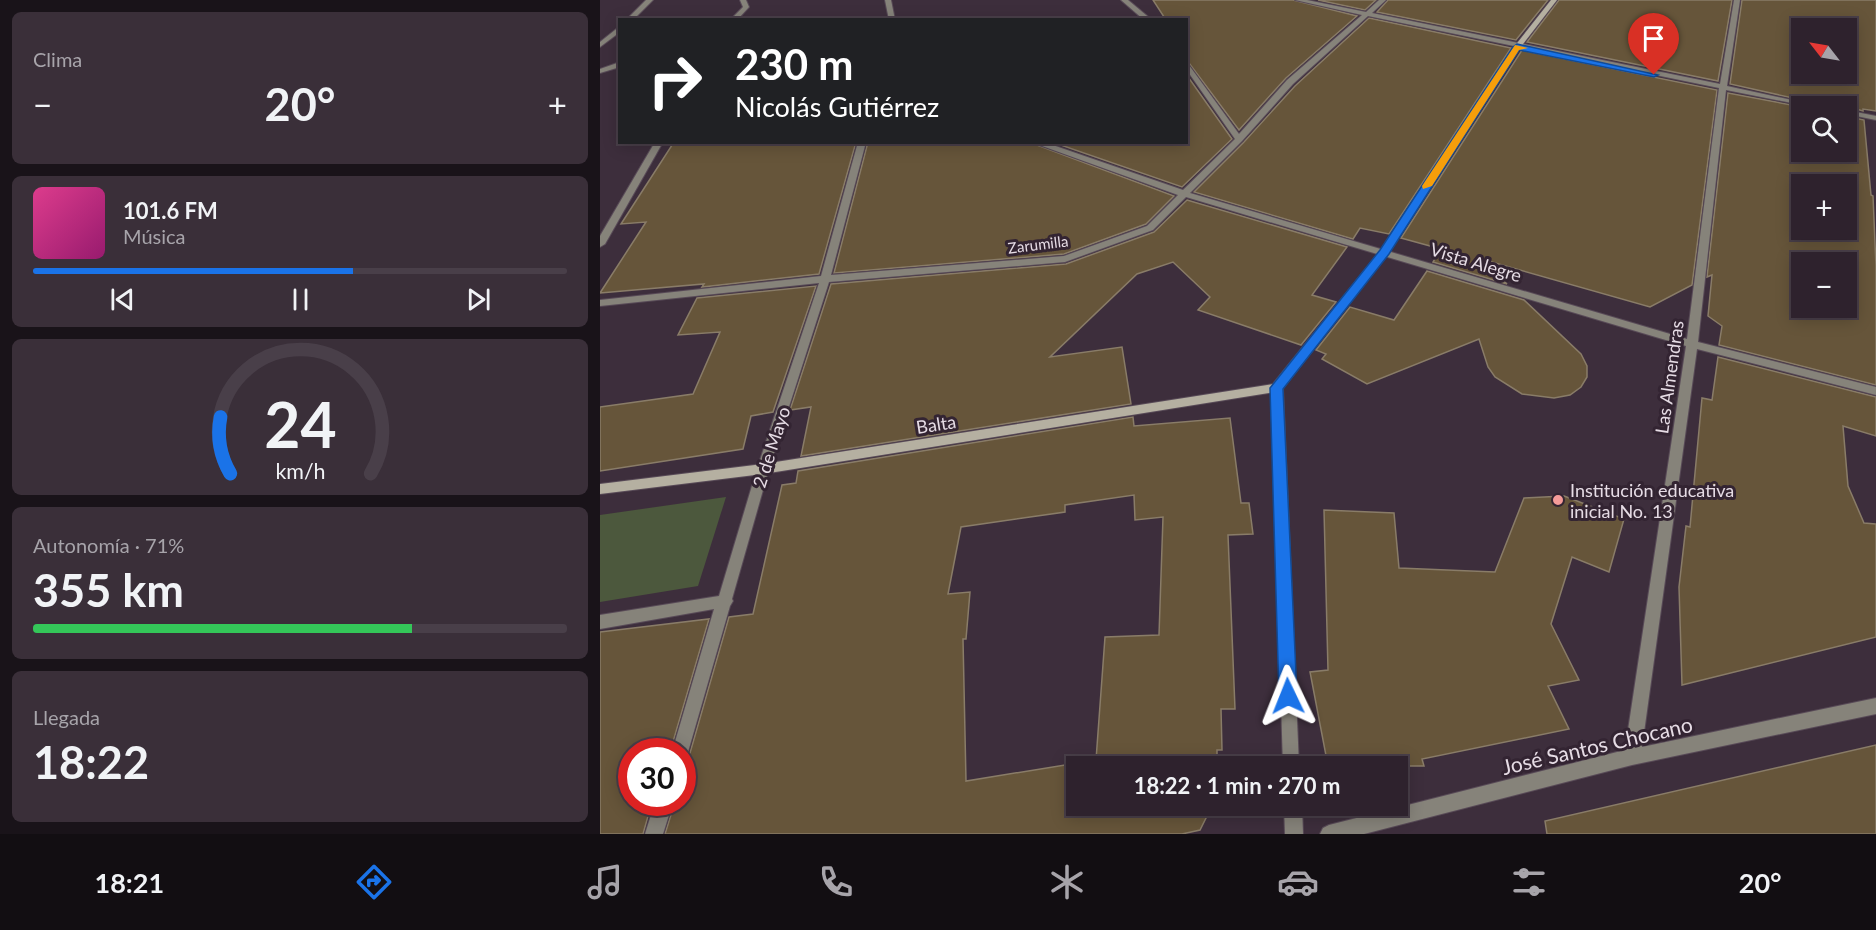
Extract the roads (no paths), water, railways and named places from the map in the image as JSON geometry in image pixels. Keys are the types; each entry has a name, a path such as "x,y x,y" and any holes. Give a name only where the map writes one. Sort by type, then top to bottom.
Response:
{"street":[{"path":"631,18 650,0"},
{"path":"735,18 746,7 743,0"},
{"path":"888,0 892,18"},
{"path":"1124,0 1146,18"},
{"path":"1298,0 1517,47 1791,101"},
{"name":"Zarumilla","path":"600,303 825,279 1065,259 1150,228 1239,139 1290,82 1383,0"},
{"path":"1291,756 1277,388 1385,252 1517,47 1554,0"},
{"name":"Las Almendras","path":"1632,757 1692,345 1723,88 1737,0"},
{"path":"600,45 618,30"},
{"path":"600,71 618,65"},
{"path":"1188,66 1239,139"},
{"path":"1857,114 1876,118"},
{"path":"600,244 658,144"},
{"name":"2 de Mayo","path":"684,738 763,469 825,279 861,144"},
{"name":"Vista Alegre","path":"1041,144 1185,194 1692,345 1876,391"},
{"name":"Balta","path":"600,489 763,469 1277,388"},
{"path":"600,622 726,601"},
{"name":"José Santos Chocano","path":"1329,834 1632,757 1876,706"},
{"path":"654,834 660,816"},
{"path":"1293,816 1294,834"}],"place":[{"name":"Institución educativa inicial No. 13","path":"1558,500"}]}
